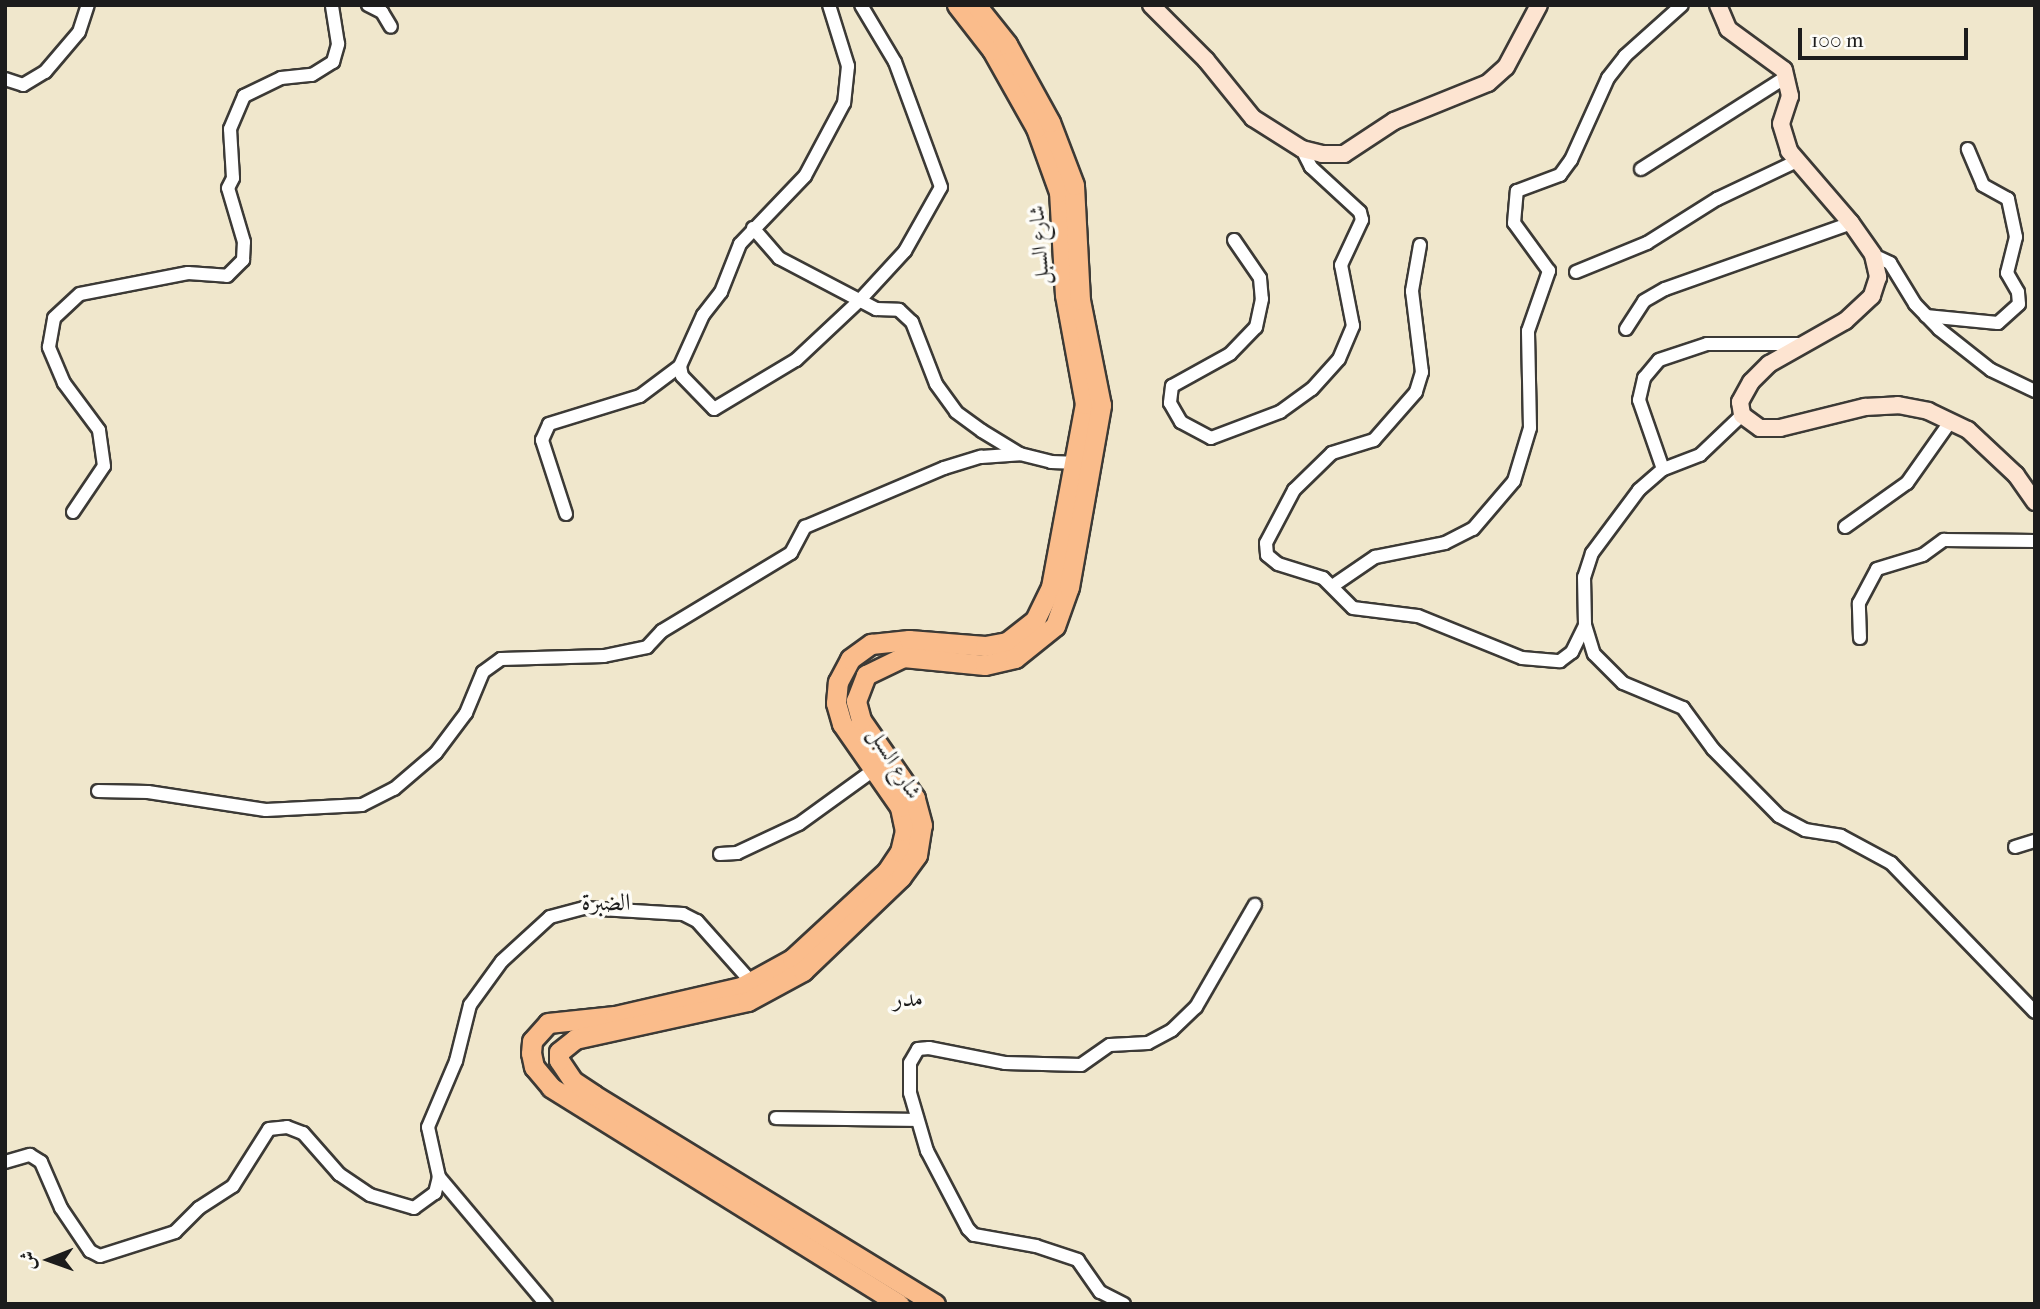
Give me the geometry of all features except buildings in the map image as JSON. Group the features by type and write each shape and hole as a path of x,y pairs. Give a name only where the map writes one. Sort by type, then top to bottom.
{"main road":[{"name":"شارع السبل","path":"935,1304 573,1081 559,1060 559,1052 575,1039 757,988 803,971 901,877 917,855 922,825 915,798 861,720 856,701 859,685 878,667 903,657 985,665 1033,647 1055,626 1069,587 1085,463 1085,404 1065,295 1059,191 1036,128 992,50 957,5"},
{"name":"شارع السبل","path":"899,1304 551,1087 534,1067 533,1041 548,1023 615,1016 757,988 792,959 887,871 900,852 905,831 900,807 842,724 836,703 838,681 850,659 871,644 909,640 985,646 1007,642 1023,634 1051,587 1101,405 1080,300 1074,185 1050,122 1013,55 976,5"}],"street":[{"path":"5,79 23,85 46,72 79,32 88,5"},
{"path":"73,512 104,466 99,430 64,383 49,347 54,318 80,295 188,273 227,276 243,260 244,242 228,188 233,178 230,129 244,96 281,78 312,75 333,62 338,44 332,5"},
{"path":"368,5 382,12 391,27"},
{"path":"566,514 542,440 549,424 640,396 680,366 703,315 721,292 740,244 752,228 782,205 805,176 844,103 848,66 829,5"},
{"path":"680,366 682,376 714,410 727,406 742,390 796,360 859,301 905,251 941,187 895,62 862,5"},
{"path":"1151,5 1206,60 1253,118 1303,149 1344,154 1394,121 1488,83 1506,67 1539,5"},
{"path":"1334,585 1376,556 1445,543 1473,529 1514,481 1530,428 1528,331 1549,271 1514,223 1517,191 1560,175 1571,160 1608,78 1625,56 1682,5"},
{"path":"1718,5 1728,29 1784,70 1790,96 1781,124 1796,162 1851,223 1873,255 1878,277 1872,296 1845,321 1769,364 1751,382 1740,402 1742,415 1759,428 1780,428 1865,407 1898,405 1928,411 1968,430 1997,457 2035,502"},
{"path":"1641,169 1786,77"},
{"path":"1234,240 1260,278 1262,299 1256,327 1230,354 1172,386 1170,403 1181,422 1211,438 1280,412 1312,389 1339,359 1353,326 1341,265 1362,220 1360,212 1311,167 1303,149"},
{"path":"1926,316 1998,323 2019,304 2018,292 2007,273 2016,237 2008,199 1983,185 1968,149"},
{"path":"1576,272 1647,243 1717,199 1796,162"},
{"path":"1626,329 1644,301 1665,289 1851,223"},
{"path":"752,228 779,258 876,309 899,310 912,322 936,384 956,412 1020,454"},
{"path":"1420,245 1412,291 1422,372 1416,392 1374,440 1322,460 1286,499 1281,519 1266,543 1268,555 1278,564 1334,585 1353,608 1418,616 1545,662 1560,660 1572,652 1585,625"},
{"path":"1873,255 1890,263 1926,316 1992,370 2035,391"},
{"path":"1663,469 1639,400 1644,379 1659,360 1707,344 1805,344"},
{"path":"1742,415 1700,455 1663,469 1639,490 1592,553 1584,577 1585,625 1594,654 1623,683 1683,708 1713,749 1779,816 1805,830 1842,836 1891,863 1916,885 1951,930 2035,1013"},
{"path":"1845,527 1907,483 1950,422"},
{"path":"98,791 148,792 266,810 362,805 394,789 436,753 466,713 483,672 501,659 604,656 647,647 662,631 791,553 805,527 944,468 981,457 1020,454 1085,463"},
{"path":"1860,638 1859,603 1877,569 1923,555 1944,540 2035,541"},
{"path":"720,854 737,853 799,824 875,769"},
{"path":"2015,847 2035,841"},
{"path":"1124,1304 1100,1292 1079,1260 1036,1246 974,1235 968,1229 944,1190 916,1119 910,1063 918,1049 956,1050 1005,1063 1081,1065 1110,1045 1148,1043 1172,1030 1196,1007 1255,905"},
{"path":"546,1304 439,1177 428,1127 456,1061 470,1006 502,961 550,917 584,908 683,914 698,922 757,988"},
{"path":"776,1118 916,1119"},
{"path":"5,1162 30,1155 41,1161 61,1208 90,1251 100,1256 175,1232 199,1208 233,1186 269,1129 287,1126 303,1133 339,1174 399,1207 414,1208 429,1202 439,1177"}],"district":[{"name":"الضبرة","path":"606,903"},
{"name":"مدر","path":"908,999"}]}
